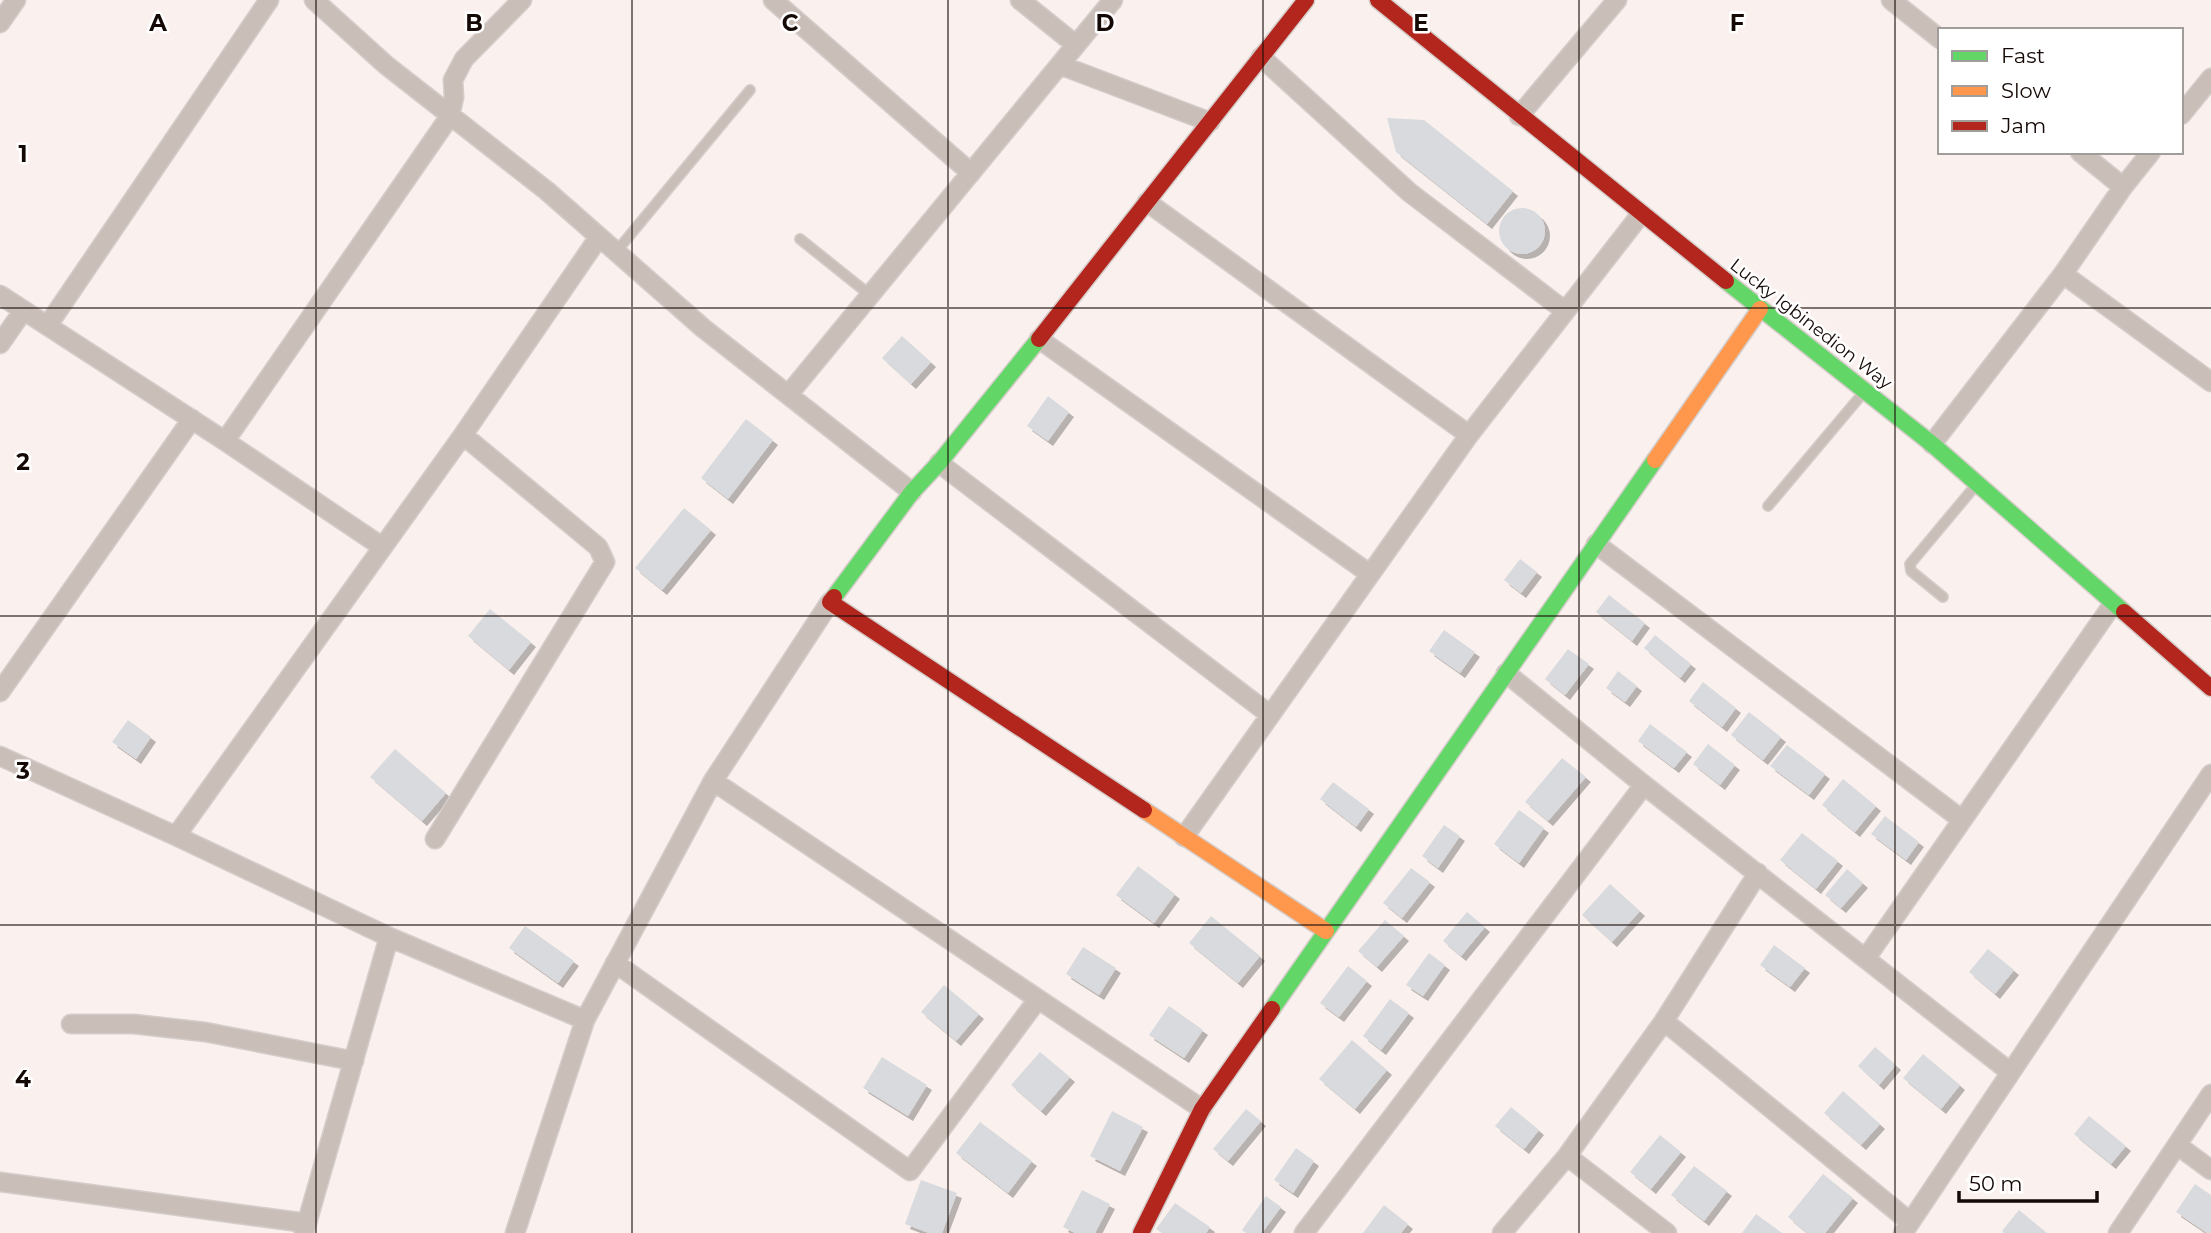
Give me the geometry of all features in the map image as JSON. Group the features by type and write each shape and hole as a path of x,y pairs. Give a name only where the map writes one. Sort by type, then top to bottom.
{"street":[{"path":"0,23 16,0"},
{"path":"48,326 269,0"},
{"path":"314,0 386,65 547,191 703,328 912,492"},
{"path":"225,441 450,116 454,97 453,80 464,59 522,0"},
{"path":"773,0 971,173"},
{"path":"1020,0 1076,45"},
{"path":"789,395 1113,0"},
{"path":"514,1233 585,1020 713,781 830,602 912,492 939,463 1039,339 1306,0"},
{"name":"Lucky Igbinedion Way","path":"1378,0 1641,214 1932,444 2211,688"},
{"path":"1520,116 1617,0"},
{"path":"1891,0 1938,37"},
{"path":"1261,57 1409,192 1565,311"},
{"path":"1060,65 1210,122"},
{"path":"2183,113 2211,78"},
{"path":"2082,154 2123,187"},
{"path":"1932,444 2063,274 2123,187 2149,154"},
{"path":"1147,202 1469,435"},
{"path":"1184,836 1469,435 1641,214"},
{"path":"176,836 463,435 599,237"},
{"path":"2063,274 2211,382"},
{"path":"0,295 381,546"},
{"path":"1141,1233 1202,1109 1760,309"},
{"path":"0,344 23,311"},
{"path":"1039,339 1370,574"},
{"path":"0,692 192,419"},
{"path":"435,839 605,562 598,547 463,435"},
{"path":"939,463 1269,714"},
{"path":"1596,544 1962,820"},
{"path":"830,602 1326,931"},
{"path":"1866,958 2113,604"},
{"path":"1506,673 1644,785 2010,1072"},
{"path":"0,756 390,937 585,1020"},
{"path":"1664,1021 1906,1228 2211,774"},
{"path":"713,781 1202,1109"},
{"path":"1304,1233 1644,785"},
{"path":"1502,1233 1567,1156 1664,1021 1758,873"},
{"path":"0,1182 305,1228 390,937"},
{"path":"615,963 910,1171 1038,999"},
{"path":"71,1024 134,1024 193,1031 354,1061"},
{"path":"2118,1233 2211,1094"},
{"path":"2177,1145 2211,1170"},
{"path":"1567,1156 1667,1233"}],"lane":[{"path":"616,252 750,90"},
{"path":"800,239 870,295"},
{"path":"1768,506 1865,391"},
{"path":"1943,597 1911,571 1910,564 1977,484"}],"building":[{"path":"1387,118 1424,120 1513,191 1487,224 1396,152"},
{"path":"1522,208 1539,214 1545,231 1539,248 1522,254 1505,248 1499,231 1505,214"},
{"path":"902,336 931,362 911,384 882,358"},
{"path":"1048,396 1069,412 1048,441 1027,426"},
{"path":"746,419 773,440 728,499 701,478"},
{"path":"684,508 711,530 662,590 635,568"},
{"path":"1520,559 1537,572 1521,593 1504,580"},
{"path":"1609,595 1645,623 1632,641 1596,612"},
{"path":"490,609 531,642 509,670 468,636"},
{"path":"1444,630 1475,652 1460,673 1429,651"},
{"path":"1655,635 1691,664 1680,678 1644,648"},
{"path":"1568,649 1589,664 1565,695 1545,679"},
{"path":"1618,671 1637,686 1625,702 1606,688"},
{"path":"1703,682 1736,708 1722,727 1689,701"},
{"path":"1749,712 1781,737 1763,760 1731,735"},
{"path":"128,720 151,737 136,759 112,742"},
{"path":"1650,724 1687,752 1674,768 1638,741"},
{"path":"1708,744 1735,765 1720,785 1693,764"},
{"path":"1787,745 1825,774 1809,795 1770,766"},
{"path":"395,749 446,793 422,821 370,777"},
{"path":"1562,758 1586,777 1548,821 1525,802"},
{"path":"1843,779 1876,806 1855,832 1822,805"},
{"path":"1333,782 1369,809 1356,827 1320,799"},
{"path":"1519,810 1544,828 1519,863 1494,844"},
{"path":"1885,816 1919,842 1906,860 1871,834"},
{"path":"1444,825 1460,836 1438,868 1422,856"},
{"path":"1802,833 1838,861 1816,889 1780,860"},
{"path":"1138,866 1175,894 1154,923 1116,895"},
{"path":"1411,868 1430,882 1402,918 1383,903"},
{"path":"1847,869 1863,883 1841,908 1825,895"},
{"path":"1610,884 1640,911 1612,942 1582,915"},
{"path":"1467,912 1485,927 1461,956 1443,941"},
{"path":"1211,916 1260,956 1238,983 1189,943"},
{"path":"1385,920 1404,936 1377,967 1358,951"},
{"path":"525,926 574,961 558,983 509,948"},
{"path":"1774,945 1805,968 1790,987 1760,965"},
{"path":"1083,947 1116,968 1099,995 1066,974"},
{"path":"1988,949 2014,970 1995,994 1969,972"},
{"path":"1429,953 1445,965 1423,996 1406,985"},
{"path":"1348,966 1367,981 1339,1017 1320,1003"},
{"path":"944,985 979,1014 956,1041 921,1012"},
{"path":"1390,999 1409,1013 1381,1050 1363,1036"},
{"path":"1169,1006 1203,1030 1184,1058 1149,1035"},
{"path":"1352,1040 1387,1070 1355,1109 1319,1079"},
{"path":"1875,1047 1896,1065 1879,1085 1858,1066"},
{"path":"1040,1052 1070,1077 1041,1111 1011,1085"},
{"path":"1923,1054 1960,1085 1941,1109 1903,1078"},
{"path":"882,1057 927,1085 908,1116 863,1088"},
{"path":"1843,1091 1880,1124 1861,1145 1824,1113"},
{"path":"1511,1107 1539,1130 1524,1149 1495,1126"},
{"path":"1246,1109 1261,1121 1228,1161 1213,1149"},
{"path":"1112,1111 1143,1127 1120,1171 1090,1156"},
{"path":"2089,1116 2126,1146 2111,1164 2074,1134"},
{"path":"980,1122 1032,1161 1008,1193 956,1153"},
{"path":"1660,1135 1681,1152 1651,1189 1630,1172"},
{"path":"1296,1148 1314,1161 1293,1193 1274,1180"},
{"path":"1694,1166 1727,1191 1704,1221 1671,1195"},
{"path":"1823,1174 1853,1198 1825,1233 1807,1233 1788,1217"},
{"path":"921,1180 957,1193 942,1233 929,1233 905,1224"},
{"path":"2195,1184 2211,1195 2211,1233 2176,1212"},
{"path":"1082,1190 1110,1204 1095,1233 1075,1233 1063,1227"},
{"path":"1266,1196 1281,1207 1262,1233 1246,1233 1242,1230"},
{"path":"1175,1203 1210,1227 1206,1233 1162,1233 1156,1229"},
{"path":"1384,1205 1408,1224 1401,1233 1363,1233"},
{"path":"2019,1210 2047,1233 2004,1233 2002,1231"},
{"path":"1756,1214 1782,1233 1742,1233"}],"traffic: fast":[{"path":"1726,281 1932,444 2124,612"},
{"path":"834,597 912,492 939,463 1039,339"},
{"path":"1272,1009 1655,460"}],"traffic: slow":[{"path":"1655,460 1760,309"},
{"path":"1144,810 1326,931"}],"traffic: jam":[{"path":"1039,339 1306,0"},
{"path":"1378,0 1726,281"},
{"path":"834,597 830,602 1144,810"},
{"path":"2124,612 2211,688"},
{"path":"1141,1233 1202,1109 1272,1009"}]}
